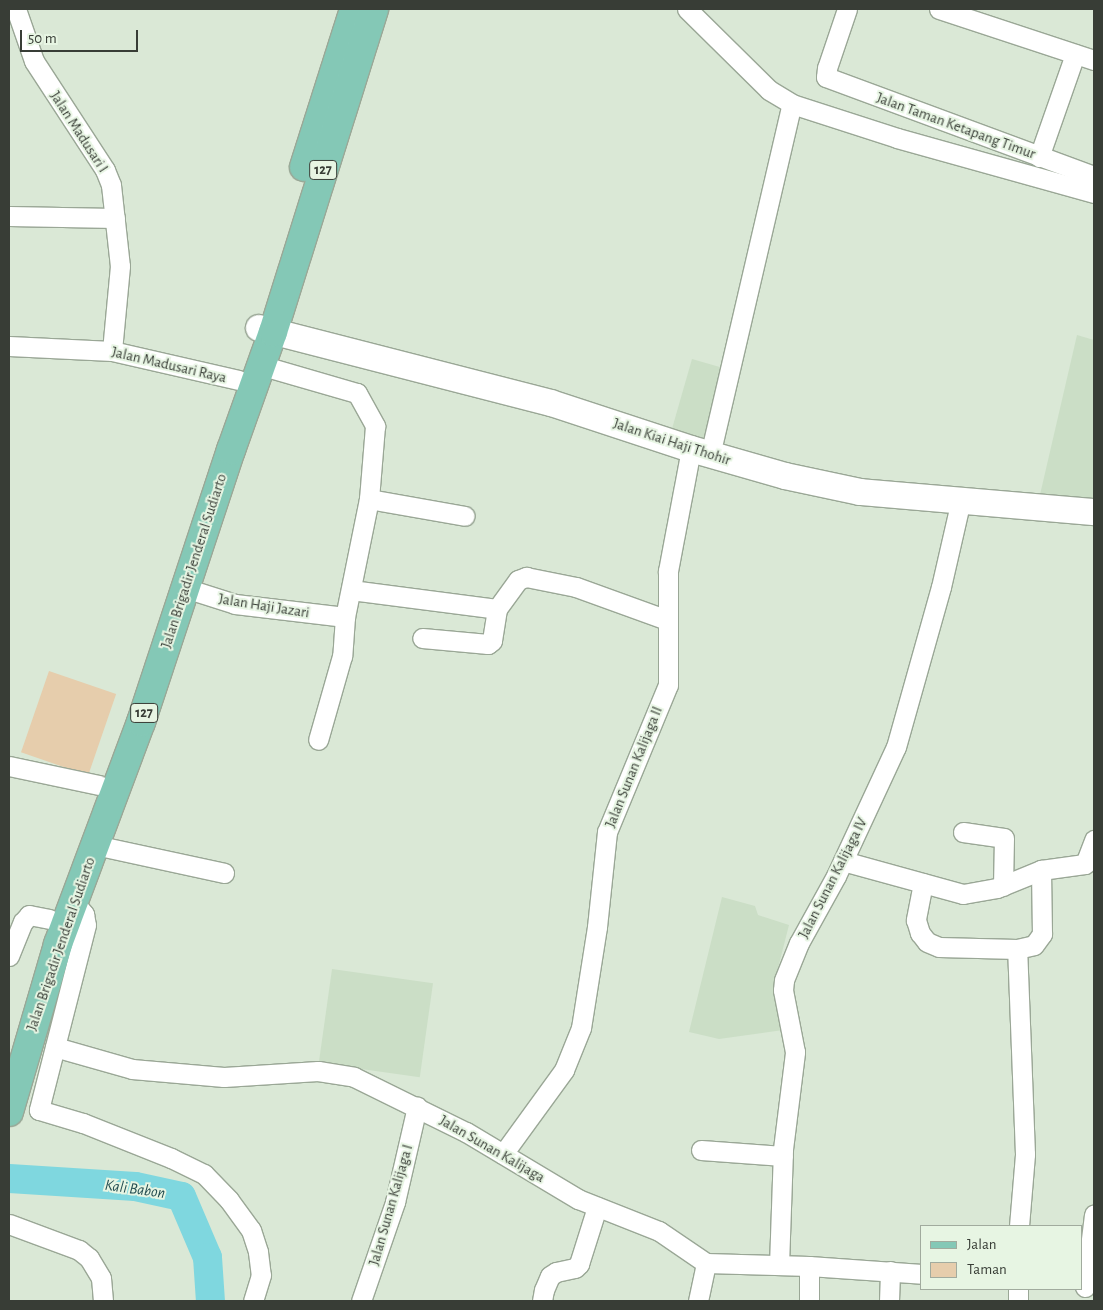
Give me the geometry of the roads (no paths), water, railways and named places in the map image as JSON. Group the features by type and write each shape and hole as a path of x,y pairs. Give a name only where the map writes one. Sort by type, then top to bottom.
{"main road":[{"name":"Jalan Brigadir Jenderal Sudiarto","path":"266,330 305,166 354,9"},
{"name":"Jalan Brigadir Jenderal Sudiarto","path":"9,1048 50,919 202,496 266,330 374,9"},
{"name":"Jalan Brigadir Jenderal Sudiarto","path":"11,1102 58,944 141,722 185,588 250,373"}],"street":[{"name":"Jalan Madusari I","path":"16,9 27,43 39,69 105,170 111,185 120,266 112,351"},
{"path":"687,9 769,90 792,104 897,138 1094,193"},
{"name":"Jalan Taman Ketapang Timur","path":"847,9 826,68 826,76 1094,176"},
{"path":"939,9 974,14 1075,54 1094,59"},
{"path":"1039,157 1075,54"},
{"name":"Jalan Sunan Kalijaga II","path":"503,1154 564,1070 581,1028 597,927 607,832 668,685 667,620 669,558 701,452 792,104"},
{"path":"9,216 115,218"},
{"name":"Jalan Kiai Haji Thohir","path":"266,330 551,403 701,452 785,476 860,492 1094,512"},
{"name":"Jalan Madusari Raya","path":"9,346 112,351 350,390 361,398 375,426 369,499 345,617 339,666 318,740"},
{"path":"369,499 465,516"},
{"name":"Jalan Sunan Kalijaga IV","path":"779,1264 783,1156 795,1052 783,990 784,980 799,943 843,861 896,748 941,587 961,500"},
{"path":"422,638 488,644 492,641 497,609 518,580 526,577 576,587 667,620"},
{"name":"Jalan Haji Jazari","path":"185,588 234,604 345,617"},
{"path":"351,590 497,609"},
{"path":"9,766 99,785"},
{"path":"963,832 1004,838 1003,886"},
{"path":"843,861 963,894 1003,886 1041,870 1085,864 1094,840"},
{"path":"95,845 224,873"},
{"path":"922,883 916,920 920,933 927,942 939,947 1017,949 1034,945 1042,934 1041,870"},
{"path":"74,902 84,914 86,925 39,1110 83,1123 171,1158 204,1174 229,1200 251,1230 258,1252 261,1275 253,1301"},
{"path":"9,956 22,922 29,915 50,919"},
{"path":"1017,949 1025,1154 1019,1225"},
{"name":"Jalan Sunan Kalijaga","path":"55,1047 132,1069 224,1078 318,1071 354,1077 417,1107 503,1154 578,1200 658,1231 706,1263"},
{"name":"Jalan Sunan Kalijaga I","path":"361,1301 395,1202 417,1107"},
{"path":"701,1150 783,1156"},
{"path":"542,1301 550,1276 556,1272 575,1268 579,1264 597,1207"},
{"path":"1087,1288 1094,1215"},
{"path":"9,1224 79,1250 90,1258 101,1278 103,1301"},
{"path":"698,1301 706,1263 779,1264 920,1274"},
{"path":"809,1266 809,1301"},
{"path":"889,1301 890,1271"}],"waterway":[{"name":"Kali Babon","path":"9,1178 135,1186 181,1196 207,1257 210,1301"}]}
